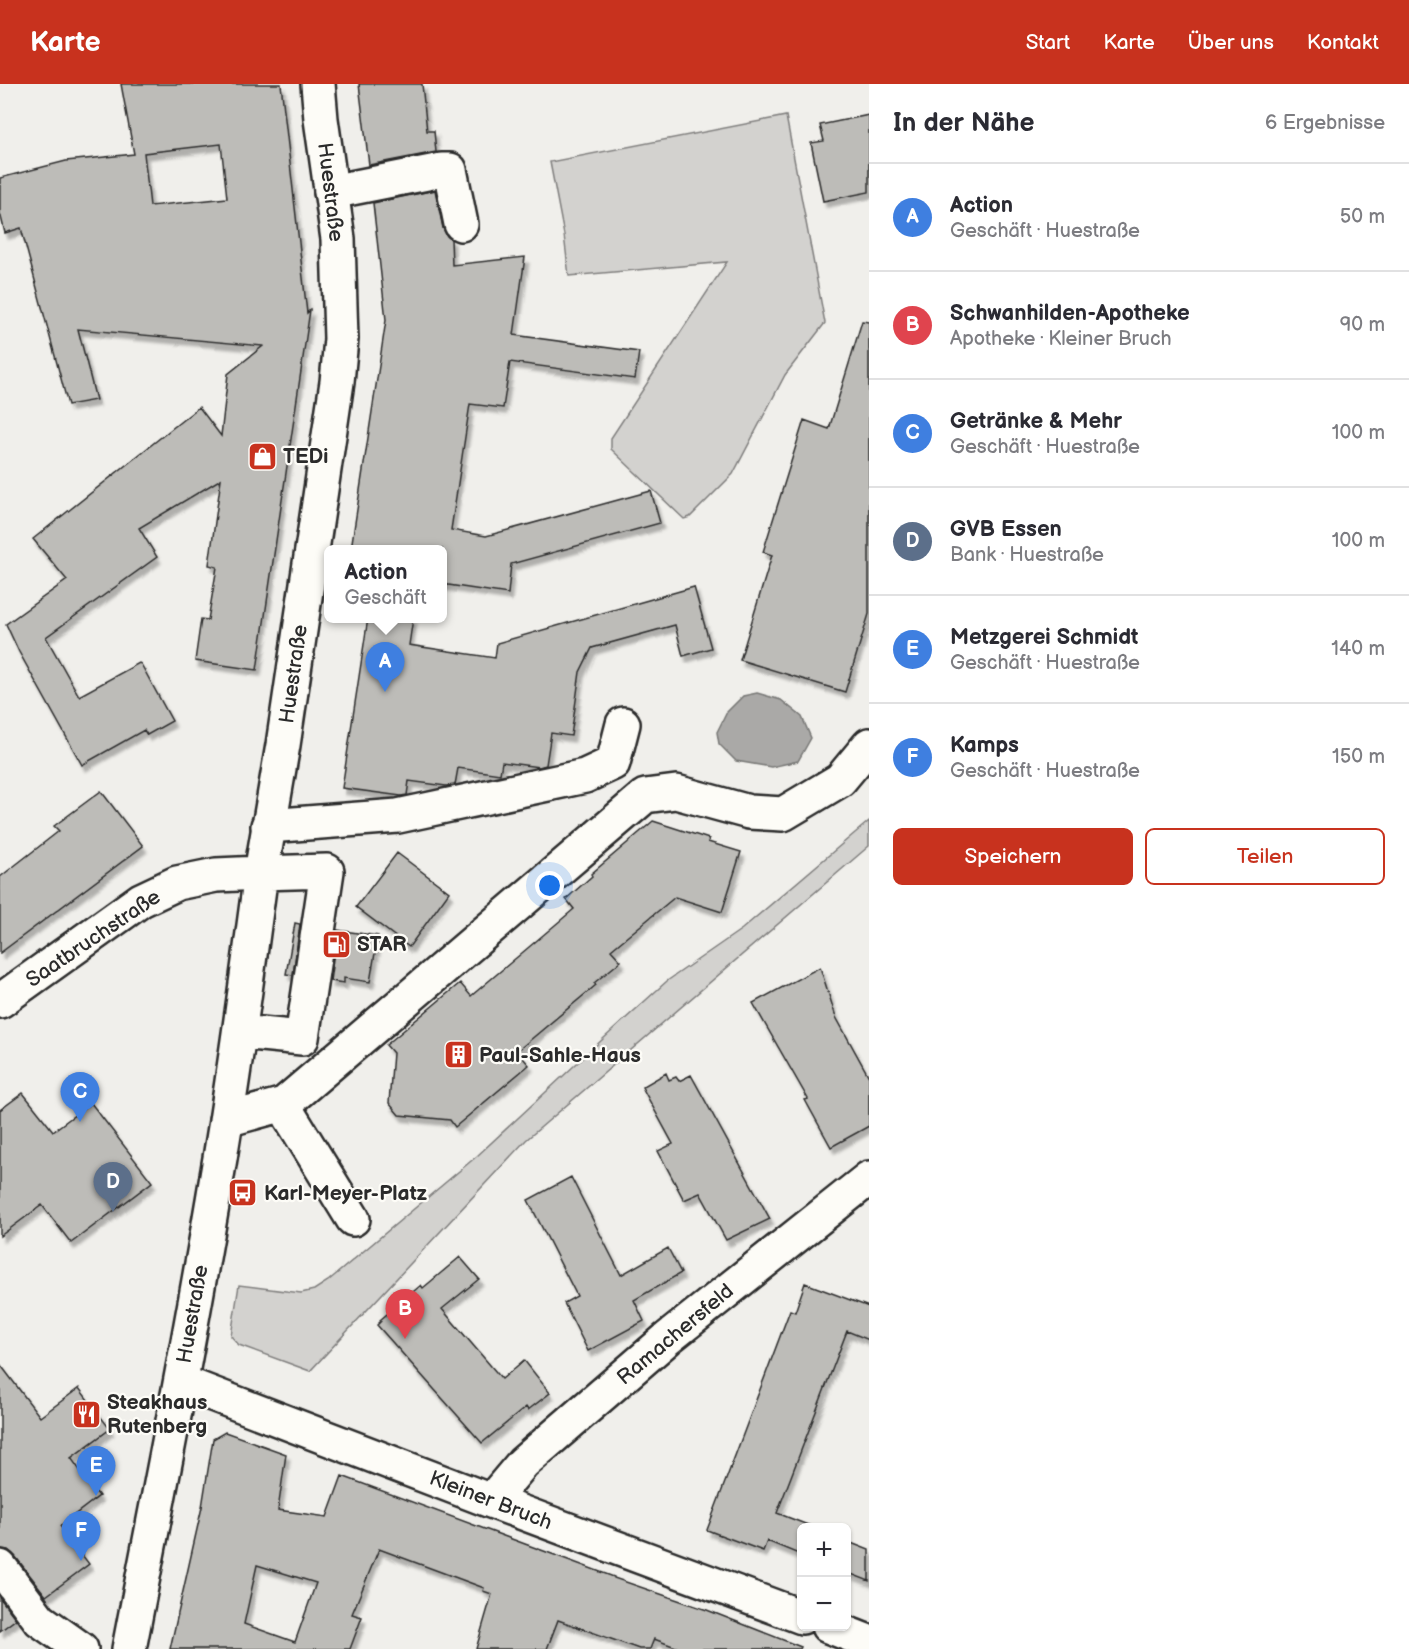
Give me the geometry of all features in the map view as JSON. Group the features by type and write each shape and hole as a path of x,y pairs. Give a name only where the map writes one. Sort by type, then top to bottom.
{"street":[{"name":"Huestraße","path":"129,1649 181,1382 226,1120 268,826 283,745 337,382 341,339 338,239 318,84"},
{"path":"331,192 450,170 462,224"},
{"path":"268,826 398,816 585,776 614,763 623,724"},
{"path":"226,1120 284,1104 645,796 676,792 749,812 783,814 840,780 869,745"},
{"name":"Saatbruchstraße","path":"0,1001 141,900 177,883 216,875 327,871 302,1038 240,1032"},
{"path":"284,1104 353,1219"},
{"name":"Ramachersfeld","path":"491,1501 523,1463 668,1338 869,1178"},
{"name":"Kleiner Bruch","path":"181,1382 797,1616"},
{"path":"0,1567 40,1620 81,1649"},
{"path":"841,1631 869,1642"}],"shaded area":[{"path":"786,116 825,323 785,375 733,474 690,517 684,519 611,449 611,438 727,262 569,276 564,235 550,162"},
{"path":"757,693 781,700 802,717 811,738 798,761 771,767 736,761 719,744 717,732 727,712 743,696"},
{"path":"869,821 869,846 526,1140 310,1371 239,1345 231,1336 239,1285 301,1293 314,1290 328,1281 477,1156 667,981 742,929"}],"building":[{"path":"121,84 281,84 307,313 310,310 257,670 195,661 201,619 208,620 217,567 209,565 221,479 139,528 157,557 46,637 79,696 139,663 172,721 147,735 144,730 82,765 19,652 6,624 67,580 33,539 199,407 221,436 228,374 263,346 78,329 96,400 68,405 21,228 5,233 0,213 0,178 66,161 134,154","holes":["221,144 227,198 150,206 144,153"]},
{"path":"359,84 422,84 427,131 434,131 436,152 369,165"},
{"path":"869,115 869,192 823,201 811,143 824,141 820,125"},
{"path":"435,190 443,228 451,239 452,265 525,257 514,335 639,352 635,379 510,362 503,408 470,404 451,530 486,536 651,491 660,523 511,564 508,594 447,585 447,545 352,545 386,320 373,203"},
{"path":"862,321 869,322 869,614 845,692 740,660 772,555 763,552 804,420 829,429"},
{"path":"694,587 711,648 683,656 675,625 592,648 580,672 571,736 551,733 546,765 539,767 502,762 500,774 458,768 455,785 409,781 407,795 401,796 342,788 367,623 412,623 409,645 495,658 497,643"},
{"path":"101,791 143,846 0,953 0,877 59,831 54,826"},
{"path":"653,821 741,852 722,912 675,897 611,950 621,961 517,1051 529,1065 455,1127 450,1120 399,1115 389,1103 393,1053 386,1045 460,983 471,996 574,909 566,899 592,876 591,874"},
{"path":"397,853 449,892 409,947 356,907"},
{"path":"295,923 300,924 293,975 286,974"},
{"path":"337,930 378,936 370,982 344,978 344,983 330,981"},
{"path":"820,967 836,1017 869,1077 869,1126 831,1147 805,1100 808,1099 753,1003"},
{"path":"666,1073 669,1080 676,1077 679,1081 691,1075 770,1219 726,1240 700,1193 684,1200 658,1151 673,1144 642,1087"},
{"path":"23,1093 53,1131 91,1103 152,1182 71,1243 42,1205 0,1236 0,1110"},
{"path":"571,1177 621,1275 668,1248 681,1273 634,1300 644,1321 588,1351 564,1303 577,1296 528,1200"},
{"path":"460,1257 479,1279 442,1309 502,1379 524,1360 550,1393 528,1410 526,1407 482,1443 377,1325 421,1285 423,1288"},
{"path":"805,1283 869,1307 869,1340 847,1331 777,1513 803,1523 797,1523 797,1553 767,1541 763,1551 707,1530 790,1310 795,1312"},
{"path":"0,1364 40,1417 79,1388 110,1429 71,1458 99,1496 60,1526 89,1564 46,1596 15,1556 8,1550 0,1549"},
{"path":"225,1432 286,1454 278,1510 327,1517 342,1476 614,1578 707,1610 801,1647 800,1649 681,1649 654,1639 650,1649 639,1649 558,1620 547,1649 476,1649 492,1594 483,1591 484,1588 379,1549 352,1614 362,1617 350,1649 170,1649 202,1507 213,1439","holes":["257,1565 316,1583 295,1642 244,1624"]},
{"path":"851,1543 869,1550 869,1581 851,1574"},
{"path":"0,1598 16,1619 0,1631"}],"place":[{"name":"TEDi","path":"262,456"},
{"name":"Action","path":"385,692"},
{"name":"STAR","path":"336,944"},
{"name":"Paul-Sahle-Haus","path":"458,1055"},
{"name":"Getränke & Mehr","path":"80,1122"},
{"name":"Karl-Meyer-Platz","path":"243,1193"},
{"name":"GVB Essen","path":"113,1212"},
{"name":"Schwanhilden-Apotheke","path":"405,1339"},
{"name":"Steakhaus Rutenberg","path":"86,1414"},
{"name":"Metzgerei Schmidt","path":"96,1496"},
{"name":"Kamps","path":"81,1561"}]}
